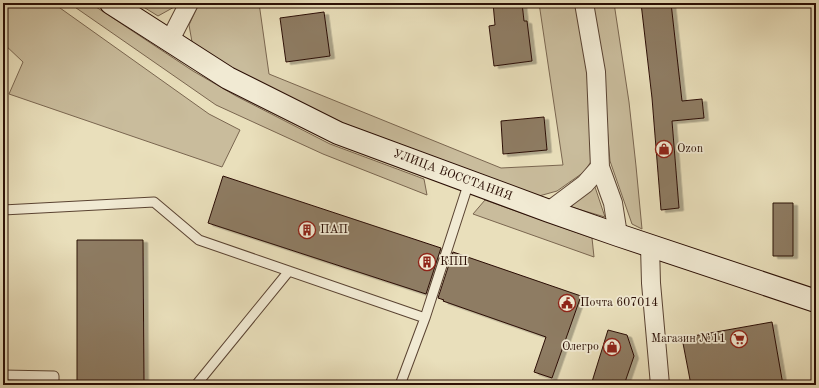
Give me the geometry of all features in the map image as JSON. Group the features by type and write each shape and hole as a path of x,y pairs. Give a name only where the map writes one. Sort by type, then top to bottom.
{"main road":[{"name":"УЛИЦА ВОССТАНИЯ","path":"111,3 228,78 338,133 549,211 650,246 816,300"}],"street":[{"path":"170,40 189,3"},
{"path":"584,3 596,72 600,166 613,203 618,235"},
{"path":"549,211 584,184 600,166"},
{"path":"650,246 651,283 660,385"}],"lane":[{"path":"400,385 425,318 469,182"},
{"path":"3,210 154,202 199,240 425,318"},
{"path":"196,385 289,271"},
{"path":"3,375 54,376 54,385"}],"shaded area":[{"path":"3,3 53,3 209,114 240,130 222,167 9,94 23,62 3,43"},
{"path":"69,3 90,3 193,71 236,96 330,144 424,179 427,195 323,154 216,105"},
{"path":"137,3 178,3 176,6 158,16"},
{"path":"199,3 259,3 269,74 501,168 563,165 539,3 576,3 587,72 592,160 584,172 557,191 539,196 343,123 234,69 192,42 189,25"},
{"path":"591,3 614,3 629,102 642,229 632,224 610,161 602,70"},
{"path":"594,184 605,217 571,207"},
{"path":"485,200 592,238 594,257 473,214"}],"building":[{"path":"493,3 522,3 524,21 527,21 532,61 494,66 489,26 495,25"},
{"path":"641,3 671,3 682,101 702,99 704,118 672,121 679,208 661,210 652,98"},
{"path":"324,12 330,56 286,62 280,18"},
{"path":"544,117 547,150 503,154 501,121"},
{"name":"ПАП","path":"223,176 441,248 426,294 208,223"},
{"path":"773,203 793,203 793,256 773,256"},
{"path":"77,240 143,240 144,385 77,385"},
{"path":"453,252 581,296 552,378 534,372 546,337 438,298"},
{"path":"772,322 783,385 691,385 682,338"},
{"path":"608,330 627,335 634,356 624,385 591,385"}],"place":[{"name":"Ozon","path":"664,149"},
{"name":"ПАП","path":"307,230"},
{"name":"КПП","path":"427,262"},
{"name":"Почта 607014","path":"567,303"},
{"name":"Магазин №11","path":"739,339"},
{"name":"Олегро","path":"612,347"}]}
